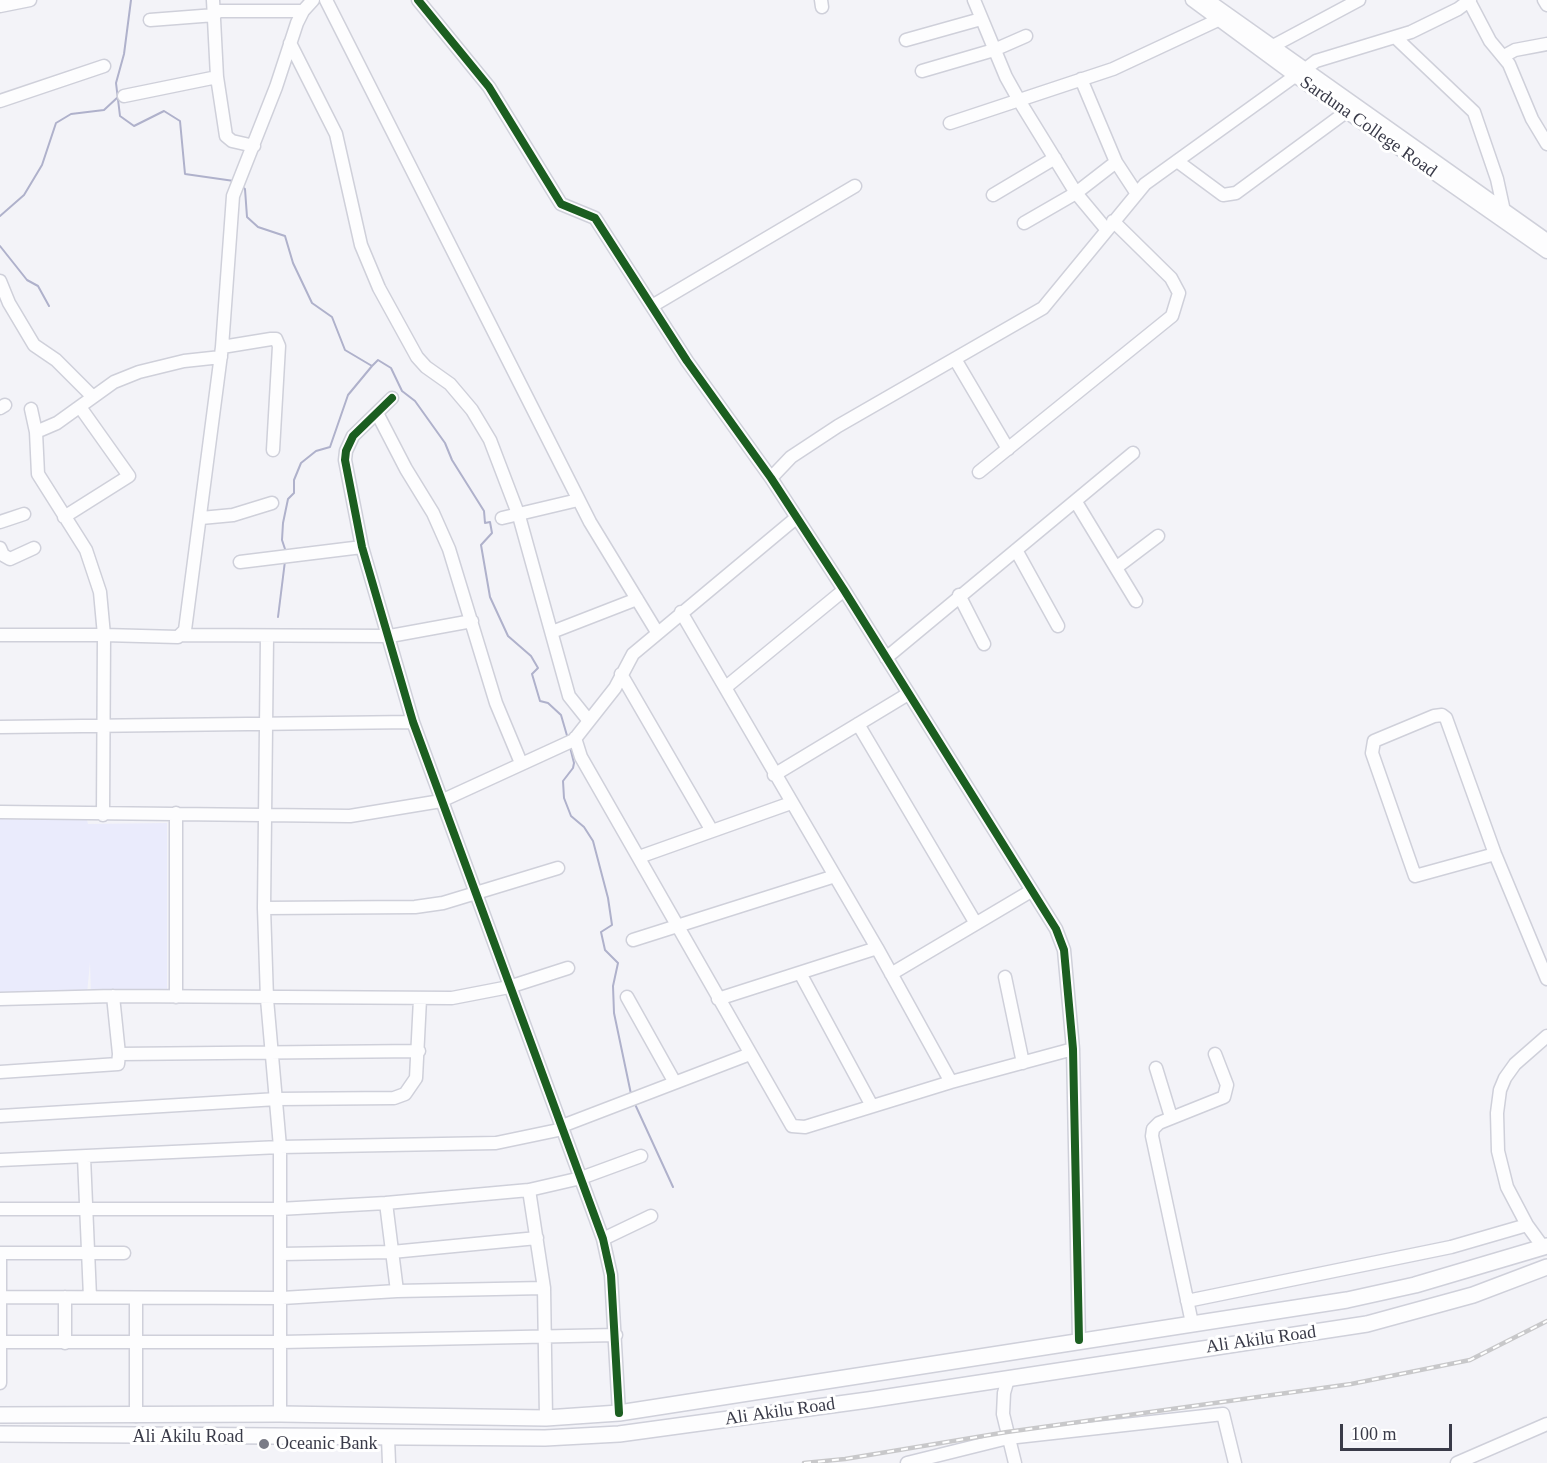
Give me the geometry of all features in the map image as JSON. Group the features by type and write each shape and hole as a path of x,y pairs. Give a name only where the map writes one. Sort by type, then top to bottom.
{"main road":[{"name":"Ali Akilu Road","path":"0,1415 280,1414 546,1418 619,1413 864,1373 1347,1300 1415,1285 1545,1246"},
{"name":"Ali Akilu Road","path":"0,1434 545,1438 619,1434 868,1400 1367,1324 1473,1295 1547,1268"},
{"path":"864,1373 868,1400"}],"street":[{"path":"0,6 30,0"},
{"path":"182,635 201,518 221,352 230,217 238,185 290,43 303,11 313,0"},
{"path":"326,0 579,500 657,632"},
{"path":"418,0 489,87 561,204 595,218 844,590 885,658 980,804 1056,929 1064,950 1073,1049 1078,1340"},
{"path":"974,0 994,50 1020,102 1076,193 1171,278 1179,293 1172,316 979,472"},
{"name":"Sarduna College Road","path":"1192,0 1222,10 1346,112 1547,252"},
{"name":"Sarduna College Road","path":"1208,0 1271,47 1299,73 1547,240"},
{"path":"1271,47 1359,0"},
{"path":"771,478 791,457 838,426 1043,308 1145,184 1316,61 1395,37 1458,9 1469,0 1490,41 1504,56 1532,119 1547,144"},
{"path":"1544,0 1547,5"},
{"path":"150,20 214,9 303,11"},
{"path":"214,9 217,77 226,136 232,141 254,146"},
{"path":"950,123 1020,102 1113,69 1222,10"},
{"path":"906,40 981,19"},
{"path":"922,71 994,50 1026,36"},
{"path":"1395,37 1474,112 1497,179 1504,211"},
{"path":"290,43 336,134 361,245 379,288 417,357 450,384 472,410 490,440 519,516 569,696 589,721"},
{"path":"1504,56 1515,50 1547,44"},
{"path":"0,101 104,66"},
{"path":"124,96 217,77"},
{"path":"1081,79 1116,162 1137,194"},
{"path":"1177,161 1224,195 1236,193 1346,112"},
{"path":"993,195 1056,158"},
{"path":"1024,223 1076,193 1116,162"},
{"path":"652,306 855,186"},
{"path":"0,281 5,305 34,345 56,360 92,396"},
{"path":"36,432 57,423 114,382 139,372 276,339 279,346 273,450"},
{"path":"955,359 1008,449"},
{"path":"392,398 353,436 346,451 345,460 362,547 390,636 413,722 603,1239 611,1275 619,1413"},
{"path":"64,517 129,476 81,407"},
{"path":"31,409 36,432 38,474 79,537 100,592 104,635 103,815"},
{"path":"376,413 433,513 449,549 496,703 521,764"},
{"path":"885,658 1133,453"},
{"path":"502,518 519,516 579,500"},
{"path":"1076,502 1136,601"},
{"path":"201,518 234,515 272,503"},
{"path":"0,522 24,514"},
{"path":"0,812 103,815 176,813 264,816 362,815 441,801 571,741 615,688 633,654 796,518"},
{"path":"1117,567 1158,536"},
{"path":"240,562 362,547"},
{"path":"0,548 3,555 10,559 34,548"},
{"path":"1016,550 1058,626"},
{"path":"726,687 844,590"},
{"path":"959,595 984,644"},
{"path":"552,632 637,598"},
{"path":"681,612 877,948 951,1082"},
{"path":"0,635 390,636 472,621"},
{"path":"267,637 264,724 264,908 267,999 280,1147 279,1209 282,1298 280,1414"},
{"path":"621,674 712,831"},
{"path":"774,775 908,694"},
{"path":"1495,854 1415,876 1372,753 1374,741 1434,716 1442,715 1446,718 1495,854 1547,980"},
{"path":"0,727 413,722"},
{"path":"858,724 975,922"},
{"path":"571,741 792,1126 805,1127 951,1082 1073,1049"},
{"path":"639,857 791,803"},
{"path":"176,813 176,997"},
{"path":"264,908 415,907 443,903 558,868"},
{"path":"633,940 835,876"},
{"path":"891,974 975,922 1031,891"},
{"path":"718,999 877,948"},
{"path":"0,999 113,996 452,999 509,987 568,968"},
{"path":"800,973 872,1106"},
{"path":"1005,977 1023,1063"},
{"path":"0,1072 118,1064 113,996"},
{"path":"627,997 674,1081"},
{"path":"0,1116 277,1099 394,1098 411,1089 416,1078 420,999"},
{"path":"1545,1246 1527,1225 1507,1187 1502,1169 1497,1113 1500,1090 1505,1078 1515,1064 1547,1036"},
{"path":"119,1054 419,1051"},
{"path":"0,1160 280,1147 496,1143 562,1128 674,1081 750,1054"},
{"path":"1192,1323 1152,1136 1153,1129 1159,1123 1224,1097 1227,1085 1215,1054"},
{"path":"1156,1068 1171,1117"},
{"path":"0,1209 279,1209 386,1203 529,1190 581,1178 641,1156"},
{"path":"84,1157 90,1297"},
{"path":"529,1190 544,1288 546,1418"},
{"path":"386,1203 397,1291"},
{"path":"603,1239 651,1216"},
{"path":"1187,1301 1450,1247 1527,1225"},
{"path":"281,1254 392,1252 537,1238"},
{"path":"0,1383 0,1255 124,1254"},
{"path":"1,1297 282,1298 397,1291 544,1288"},
{"path":"65,1297 65,1343"},
{"path":"136,1298 136,1416"},
{"path":"1,1342 282,1342 616,1335"},
{"path":"1008,1379 1003,1404 1008,1438 1015,1463"},
{"path":"907,1463 1008,1438 1223,1414 1235,1463"},
{"path":"1457,1463 1547,1424"},
{"path":"388,1438 388,1463"}],"shaded area":[{"path":"0,819 87,820 88,824 167,823 167,994 91,995 90,962 87,994 0,994"}],"waterway":[{"path":"131,0 124,54 116,83 120,116 134,126 164,111 180,121 185,174 234,181"},
{"path":"0,216 24,195 42,165 56,123 71,114 104,110 118,97"},
{"path":"241,186 245,189 247,217 258,227 285,236 293,263 312,303 332,317 345,350 372,366 348,395 330,447 316,451 301,463 294,480 294,493 288,499 283,523 282,540 286,552"},
{"path":"0,246 27,280 38,286 49,306"},
{"path":"372,366 378,360 391,368 402,391 415,401 445,443 452,460 484,511 485,523 490,522 492,533 481,545 490,597 508,636 531,656 538,668 532,674 540,701 548,703 561,715 568,739"},
{"path":"278,617 285,561"},
{"path":"570,747 574,763 563,781 564,798 571,816 584,827 593,841 608,898 612,925 601,932 605,950 618,963 613,986 614,1013 631,1094"},
{"path":"634,1102 673,1187"}],"railway":[{"path":"804,1463 845,1459 1007,1432 1351,1384 1470,1360 1547,1321"}],"cycle path":[{"path":"418,0 489,87 561,204 595,218 687,361 771,478 844,590 1056,929 1064,950 1073,1049 1079,1340"},
{"path":"392,398 353,436 346,451 345,460 362,547 413,722 603,1239 611,1275 619,1413"}],"place":[{"name":"Oceanic Bank","path":"264,1444"}]}
